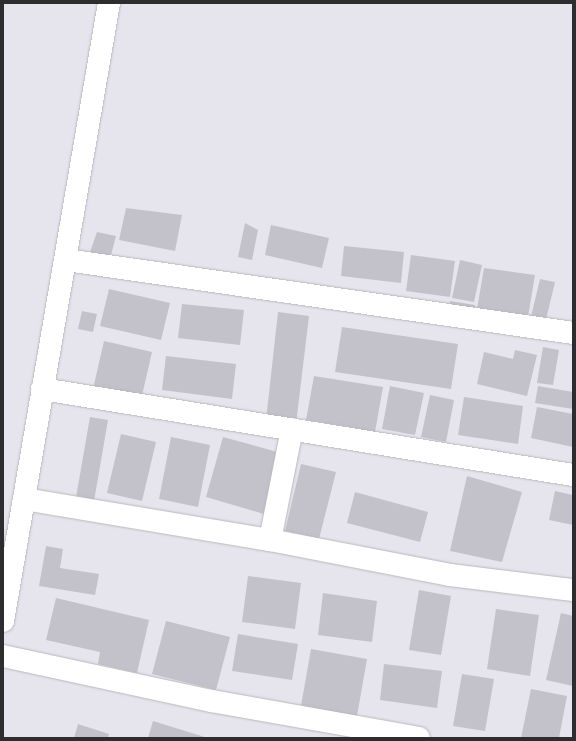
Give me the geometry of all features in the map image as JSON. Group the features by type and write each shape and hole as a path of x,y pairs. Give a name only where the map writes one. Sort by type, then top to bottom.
{"street":[{"path":"3,621 109,3"},
{"path":"66,260 573,333"},
{"path":"42,389 573,475"},
{"path":"270,540 292,429"},
{"path":"24,499 270,540 450,575 573,590"},
{"path":"3,656 204,699 419,738"}],"building":[{"path":"126,208 182,215 175,251 119,240"},
{"path":"245,223 258,230 252,260 238,257"},
{"path":"271,225 329,238 322,268 265,255"},
{"path":"97,232 116,236 110,259 89,255"},
{"path":"344,246 404,252 401,283 341,276"},
{"path":"411,255 455,261 450,297 406,291"},
{"path":"460,260 482,265 474,302 452,298"},
{"path":"484,268 535,275 528,317 477,309"},
{"path":"540,279 555,282 544,328 529,325"},
{"path":"109,289 170,303 161,340 100,326"},
{"path":"450,301 475,305 473,316 448,313"},
{"path":"182,304 244,310 240,345 178,338"},
{"path":"82,311 97,314 93,332 78,329"},
{"path":"278,312 309,316 296,424 266,420"},
{"path":"342,327 458,344 451,389 335,372"},
{"path":"104,341 152,352 141,400 93,389"},
{"path":"543,347 559,350 553,385 537,383"},
{"path":"515,350 537,355 527,396 477,384 484,352 513,359"},
{"path":"166,356 236,364 232,399 162,390"},
{"path":"314,376 383,387 375,432 306,420"},
{"path":"390,386 424,393 415,435 382,429"},
{"path":"538,386 573,392 573,409 535,403"},
{"path":"430,395 454,400 446,442 421,437"},
{"path":"464,397 523,406 518,444 458,435"},
{"path":"537,407 573,414 573,447 531,438"},
{"path":"90,417 108,420 93,507 75,503"},
{"path":"121,434 156,442 142,501 107,493"},
{"path":"171,437 210,445 198,507 159,499"},
{"path":"223,437 281,453 264,514 206,497"},
{"path":"301,464 336,472 319,539 285,531"},
{"path":"467,476 522,492 502,562 450,551"},
{"path":"555,491 573,495 573,525 549,520"},
{"path":"355,492 428,512 420,542 347,523"},
{"path":"46,546 63,549 60,568 99,574 95,595 39,586"},
{"path":"248,576 301,583 295,629 242,622"},
{"path":"419,590 451,596 441,655 409,650"},
{"path":"323,593 377,601 372,642 318,635"},
{"path":"56,598 149,620 137,673 98,664 100,652 46,640"},
{"path":"496,609 539,615 530,676 487,669"},
{"path":"561,613 573,616 573,686 546,680"},
{"path":"166,621 230,637 216,690 152,674"},
{"path":"238,634 298,644 292,680 232,671"},
{"path":"311,649 367,659 357,716 301,706"},
{"path":"384,664 442,671 437,708 380,700"},
{"path":"462,674 494,679 485,731 453,726"},
{"path":"531,689 567,696 559,738 521,738"},
{"path":"153,721 208,738 148,738"},
{"path":"78,724 109,734 108,738 74,738"}]}
